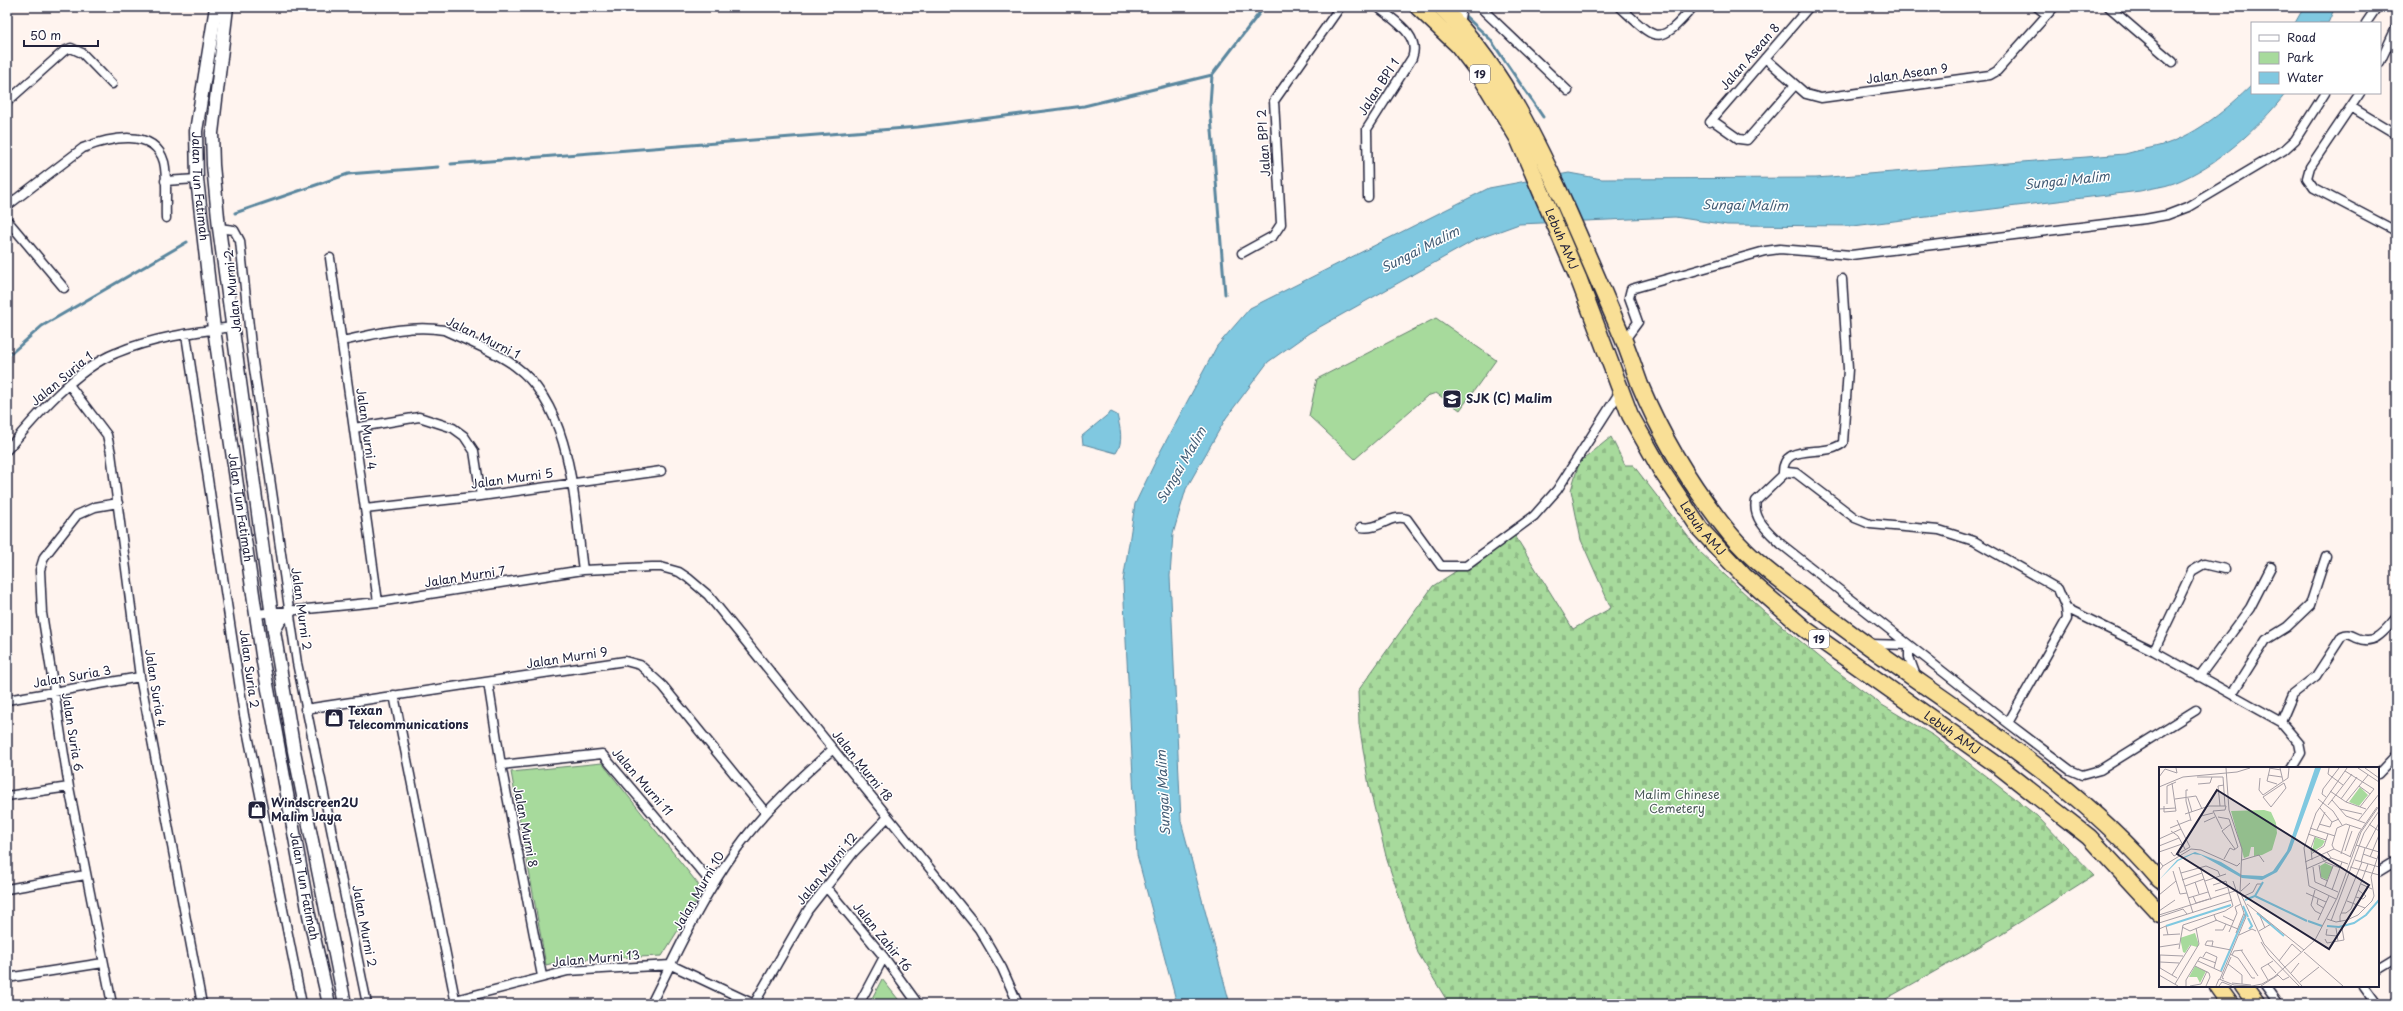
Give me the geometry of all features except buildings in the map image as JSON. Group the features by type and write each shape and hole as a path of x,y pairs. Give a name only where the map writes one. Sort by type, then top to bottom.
{"highway":[{"name":"Lebuh AMJ","path":"1418,7 1458,45 1533,150 1579,280 1630,415 1648,449 1700,529 1744,576 1805,629 2046,801 2089,836 2159,913"},
{"name":"Lebuh AMJ","path":"1441,7 1469,36 1509,94 1533,150 1594,271 1624,341 1640,385 1655,416 1697,489 1733,538 1760,564 1865,644 1996,735 2073,795 2123,840 2159,879"},
{"path":"2218,987 2230,1004"},
{"path":"2244,987 2256,1004"}],"main road":[{"name":"Jalan Tun Fatimah","path":"216,7 197,123 198,179 214,330 256,614 286,794 329,1004"},
{"name":"Jalan Tun Fatimah","path":"227,7 212,133 213,165 219,228 274,631 294,751 345,1004"},
{"path":"274,631 280,620 290,611"}],"street":[{"name":"Jalan BPI 2","path":"1242,253 1273,236 1281,224 1274,101 1340,7"},
{"name":"Jalan BPI 1","path":"1368,197 1367,129 1415,51 1410,35 1378,7"},
{"path":"1458,25 1462,7"},
{"path":"1480,7 1568,91"},
{"path":"1620,7 1648,33 1655,36 1666,34 1675,28 1693,7"},
{"name":"Jalan Asean 8","path":"1795,85 1747,140 1739,139 1711,121 1809,7"},
{"path":"2037,7 2045,17"},
{"name":"Jalan Asean 9","path":"1765,58 1795,85 1811,96 1821,98 1990,75 1997,70 2054,7"},
{"path":"2109,7 2173,62"},
{"path":"2367,22 2377,7"},
{"path":"2381,60 2396,28"},
{"path":"7,102 64,51 70,48 82,53 112,84"},
{"path":"1624,341 1638,322 1629,297 1631,289 1765,251 1780,250 1852,255 2145,219 2181,210 2290,144 2324,94"},
{"path":"2359,94 2310,167 2308,172 2309,183 2314,188 2396,231"},
{"path":"2351,107 2396,134"},
{"path":"7,206 83,148 97,142 116,139 141,138 151,143 158,151 164,163 166,218"},
{"path":"165,181 198,179"},
{"path":"7,220 64,288"},
{"name":"Jalan Murni 2","path":"219,228 234,230 238,235 242,248 252,355 305,709 337,850 367,1004"},
{"name":"Jalan Murni 4","path":"330,258 378,602"},
{"path":"1783,475 1784,461 1794,453 1835,448 1843,443 1848,369 1842,279"},
{"name":"Jalan Suria 1","path":"7,450 34,418 91,367 115,353 186,335 232,327"},
{"name":"Jalan Murni 1","path":"342,341 386,332 434,328 444,330 514,365 537,388 554,416 560,431 571,482 583,570"},
{"name":"Jalan Suria 2","path":"186,335 244,715 302,1004"},
{"name":"Jalan Suria 4","path":"70,386 107,435 118,503 140,677 202,1004"},
{"path":"1361,527 1369,529 1394,518 1407,519 1441,566 1466,566 1519,528 1544,506 1557,490 1621,390"},
{"path":"354,428 419,418 453,428 464,436 474,451 482,496"},
{"name":"Jalan Murni 5","path":"365,510 482,496 571,482 661,471"},
{"path":"2008,723 2064,628 2067,619 2066,608 2058,589 1974,541 1939,530 1870,524 1855,518 1796,472 1787,472 1756,501 1756,515 1781,544 2008,723 2070,770 2082,775 2100,770 2196,710"},
{"name":"Jalan Suria 6","path":"112,1004 85,875 69,787 42,613 40,570 44,557 77,515 95,507 118,503"},
{"path":"2232,694 2266,640 2287,627 2310,605 2326,556"},
{"path":"2154,651 2192,571 2204,564 2225,569"},
{"name":"Jalan Murni 7","path":"256,614 378,602 583,570 661,567"},
{"name":"Jalan Murni 18","path":"661,567 679,572 702,589 833,749 987,940 1011,986 1018,1004"},
{"path":"2199,677 2250,608 2271,567"},
{"path":"2066,608 2154,651 2281,722 2299,743 2301,753 2293,767"},
{"path":"2281,722 2293,694 2316,676 2342,636 2350,634 2362,640 2370,641 2383,633 2396,618"},
{"path":"1865,644 1910,645"},
{"path":"1910,645 1909,657 1912,670 1920,683"},
{"name":"Jalan Murni 9","path":"305,709 394,694 488,682 625,661 632,662 640,665 663,686 766,813"},
{"name":"Jalan Suria 3","path":"7,700 140,677"},
{"name":"Jalan Murni 8","path":"488,682 501,765 542,976"},
{"path":"394,694 455,1002"},
{"name":"Jalan Murni 10","path":"651,1004 713,885 736,849 766,813 797,780 833,749"},
{"name":"Jalan Murni 11","path":"501,765 597,752 602,754 713,885"},
{"path":"2379,773 2396,755"},
{"path":"7,796 69,787"},
{"name":"Jalan Murni 12","path":"754,1004 808,910 853,853 888,817"},
{"path":"2379,871 2396,861"},
{"path":"7,889 85,875"},
{"name":"Jalan Zahir 16","path":"826,887 884,957 918,1004"},
{"path":"859,1004 884,957"},
{"path":"2379,968 2396,958"},
{"path":"7,978 103,963"},
{"path":"671,965 754,1004"},
{"name":"Jalan Murni 13","path":"455,1002 542,976 568,971 671,965"},
{"path":"2266,987 2278,1004"},
{"path":"2365,987 2377,1004"}],"green space":[{"path":"1436,318 1496,360 1460,410 1436,393 1427,396 1355,459 1309,416 1317,379"},
{"name":"Malim Chinese Cemetery","path":"1611,437 1625,465 1633,465 1700,552 1765,612 1834,669 1882,705 1934,736 2037,816 2094,875 1996,937 1877,1004 1449,1004 1418,953 1387,860 1369,786 1359,724 1358,691 1433,586 1514,534 1573,629 1611,608 1581,540 1571,490 1579,463"},
{"path":"602,763 698,884 700,895 662,956 566,960 546,965 511,772"},
{"path":"882,979 902,1004 869,1004"}],"water":[{"path":"2304,7 2335,7 2328,22 2296,22"},
{"name":"Sungai Malim","path":"2251,86 2251,94 2285,94 2250,133 2221,157 2190,176 2170,184 2140,191 1853,226 1727,225 1675,217 1519,224 1475,240 1309,333 1268,362 1226,418 1186,489 1173,534 1170,576 1181,821 1230,1004 1177,1004 1137,855 1123,582 1135,504 1159,454 1217,346 1250,308 1489,188 1569,173 1602,179 1816,178 2125,154 2166,144 2190,134 2233,103"},
{"path":"1111,412 1117,415 1120,429 1121,439 1116,453 1083,444 1082,436"}],"waterway":[{"path":"1225,294 1210,105 1212,75 1264,7"},
{"path":"1463,14 1490,39 1543,117"},
{"path":"451,164 918,127 1084,106 1212,75"},
{"path":"235,213 348,174 438,167"},
{"path":"7,357 42,326 187,242"}],"place":[{"name":"SJK (C) Malim","path":"1452,399"},
{"name":"Texan Telecommunications","path":"334,718"},
{"name":"Windscreen2U Malim Jaya","path":"257,810"}]}
